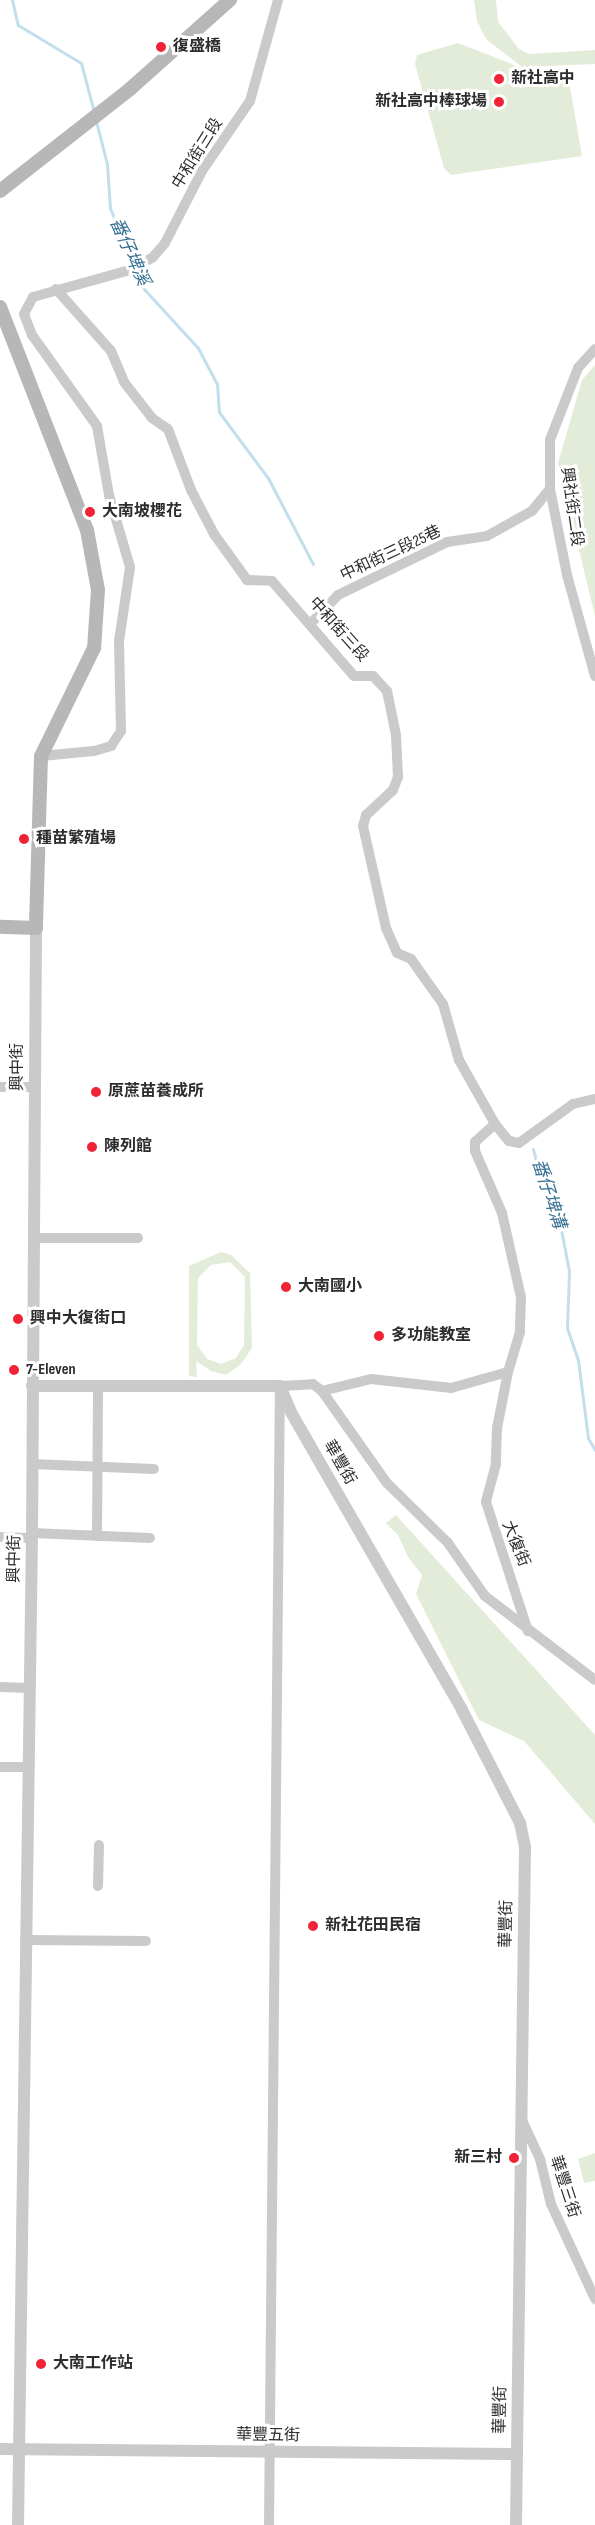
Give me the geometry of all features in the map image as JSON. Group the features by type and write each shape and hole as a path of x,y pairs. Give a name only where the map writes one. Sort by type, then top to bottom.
{"main road":[{"path":"0,192 194,36 230,0"},
{"path":"0,307 87,530 98,590 94,648 41,756 36,928 0,927"}],"street":[{"name":"中和街三段","path":"41,756 94,751 111,746 121,731 119,641 130,567 108,495 97,426 32,335 24,314 33,297 130,270 153,257 165,243 202,171 250,101 278,0"},
{"name":"中和街三段","path":"56,289 111,351 124,382 152,418 168,429 191,490 213,534 247,580 272,581 311,623 354,676 374,676 387,691 396,735 398,777 393,790 366,815 363,826 386,928 397,953 411,959 443,1004 459,1060 495,1124"},
{"name":"興社街二段","path":"595,349 578,368 550,440 550,489 567,575 595,676"},
{"name":"中和街三段25巷","path":"311,623 338,595 447,542 487,536 532,511 550,489"},
{"name":"興中街","path":"18,2525 32,1536 36,928"},
{"path":"0,1087 35,1087"},
{"path":"495,1124 509,1141 519,1143 573,1104 595,1099"},
{"name":"大復街","path":"495,1124 475,1142 475,1151 502,1214 521,1297 520,1332 508,1372 497,1428 496,1464 486,1502 528,1631"},
{"path":"35,1238 138,1238"},
{"path":"322,1391 371,1379 451,1389 508,1372"},
{"path":"32,1386 313,1384 322,1391 387,1483 448,1543 485,1596 595,1680"},
{"path":"269,2525 280,1386"},
{"name":"華豐街","path":"280,1386 292,1414 462,1710 520,1823 525,1847 516,2525"},
{"path":"97,1536 98,1387"},
{"path":"32,1464 154,1469"},
{"path":"0,1537 150,1538"},
{"path":"0,1687 29,1688"},
{"path":"0,1767 27,1767"},
{"path":"98,1887 99,1845"},
{"path":"25,1940 146,1941"},
{"name":"華豐三街","path":"521,2118 540,2159 551,2204 595,2299"},
{"name":"華豐五街","path":"0,2449 518,2454"}],"green space":[{"path":"474,0 496,0 498,22 519,49 529,54 595,50 595,64 522,67 486,39 477,21"},
{"name":"新社高中棒球場","path":"458,43 512,64 533,78 569,81 582,156 451,175 444,168 415,64 417,55"},
{"path":"595,365 595,616 558,463 582,380"},
{"path":"221,1252 231,1255 250,1273 252,1348 241,1364 226,1375 211,1371 196,1361 197,1377 189,1376 189,1266","holes":["230,1262 245,1277 244,1345 236,1358 221,1364 207,1359 197,1345 198,1278 211,1265"]},
{"path":"396,1515 595,1735 595,1824 524,1741 479,1720 416,1594 422,1575 408,1557 398,1535 386,1523"},
{"path":"595,2153 595,2181 584,2183 578,2159"}],"waterway":[{"name":"番仔埤溪","path":"12,0 18,25 81,63 94,112"},
{"name":"番仔埤溪","path":"96,121 107,164 110,208 133,264"},
{"name":"番仔埤溪","path":"136,270 144,289 198,348 217,384 219,412 268,478 313,564"},
{"name":"番仔埤溝","path":"533,1149 542,1185 559,1219 569,1271 567,1328 578,1360 588,1438 595,1450"}],"place":[{"name":"復盛橋","path":"161,47"},
{"name":"新社高中","path":"499,79"},
{"name":"新社高中棒球場","path":"499,102"},
{"name":"大南坡櫻花","path":"90,512"},
{"name":"種苗繁殖場","path":"24,839"},
{"name":"原蔗苗養成所","path":"96,1092"},
{"name":"陳列館","path":"92,1147"},
{"name":"大南國小","path":"286,1287"},
{"name":"興中大復街口","path":"18,1319"},
{"name":"多功能教室","path":"379,1336"},
{"name":"7-Eleven","path":"14,1370"},
{"name":"新社花田民宿","path":"313,1926"},
{"name":"新三村","path":"514,2158"},
{"name":"大南工作站","path":"41,2364"}]}
